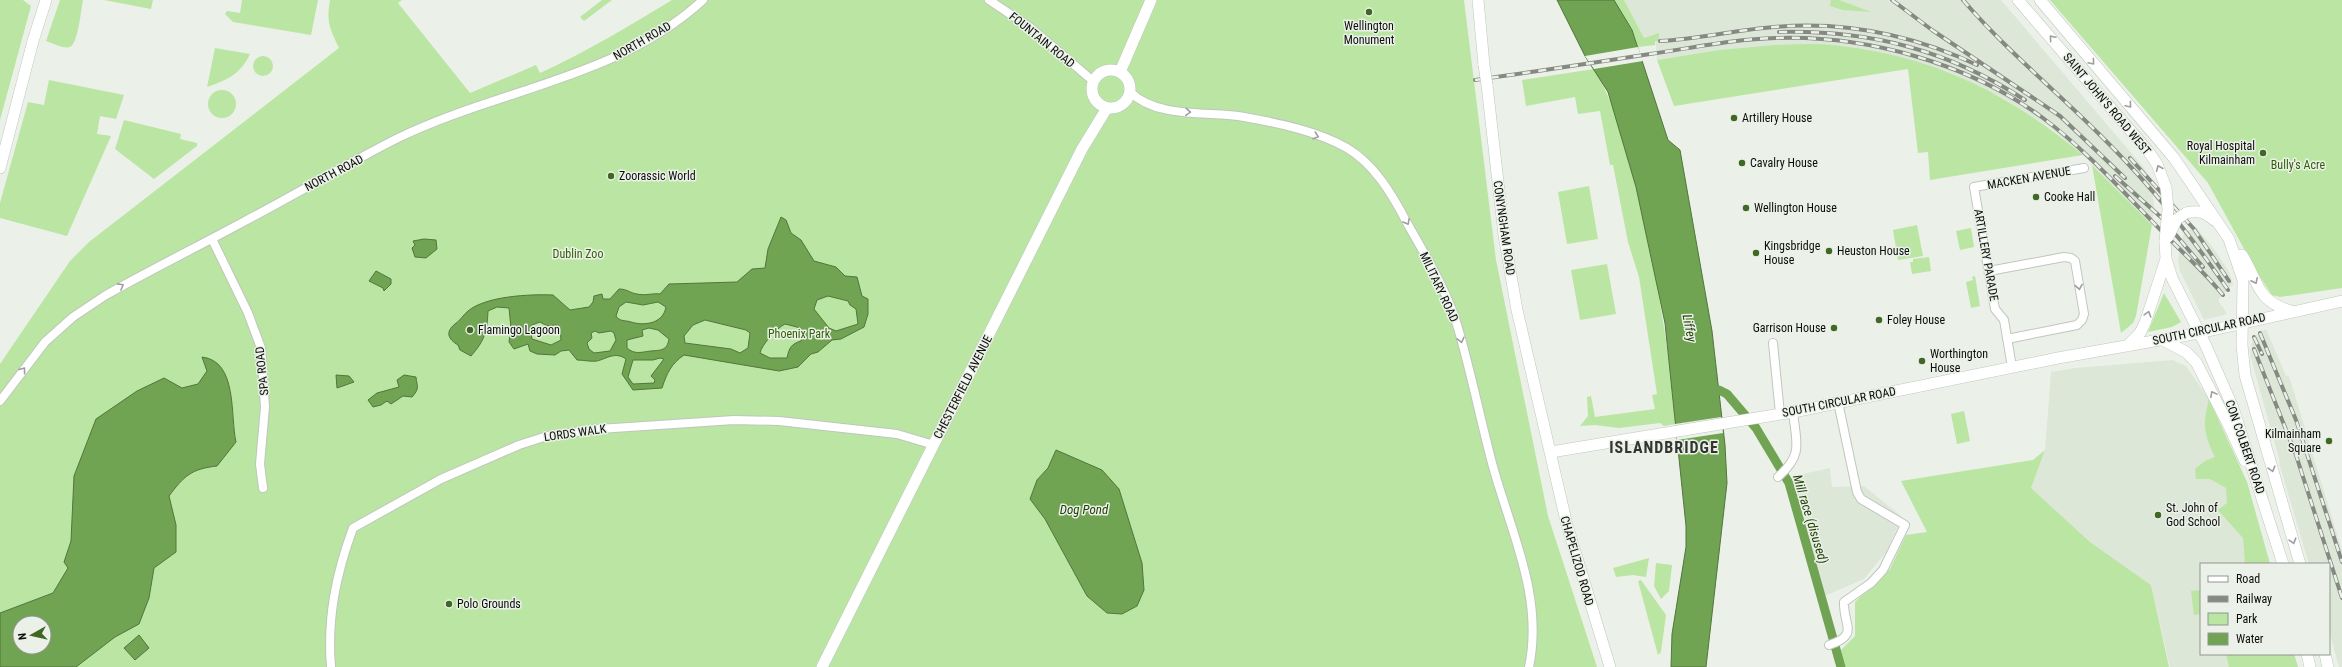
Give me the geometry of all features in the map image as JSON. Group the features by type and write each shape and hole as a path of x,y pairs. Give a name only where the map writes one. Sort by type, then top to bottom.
{"main road":[{"path":"0,168 33,41 46,0"},
{"path":"1120,72 1151,0"},
{"name":"CONYNGHAM ROAD","path":"1478,0 1484,65 1507,257 1521,331 1551,452"},
{"name":"SAINT JOHN'S ROAD WEST","path":"2018,0 2148,151 2157,164 2166,188 2168,209 2165,241 2166,259 2172,278 2199,333"},
{"name":"SAINT JOHN'S ROAD WEST","path":"2040,0 2174,158 2229,239 2243,280 2242,322"},
{"path":"1108,70 1120,72 1129,80 1130,92 1125,103 1113,109 1107,108 1097,102 1093,98 1093,81 1096,76 1108,70"},
{"name":"CHESTERFIELD AVENUE","path":"822,667 1082,148 1107,108"},
{"path":"2165,241 2177,219 2186,213 2198,211 2207,214 2219,224"},
{"name":"SOUTH CIRCULAR ROAD","path":"2229,239 2243,257 2261,294 2273,304 2292,311"},
{"name":"SOUTH CIRCULAR ROAD","path":"2127,346 2140,333 2145,323 2166,259"},
{"name":"SOUTH CIRCULAR ROAD","path":"1551,452 1793,412 2012,368 2199,333 2242,322 2342,301"},
{"name":"CON COLBERT ROAD","path":"2242,322 2242,345 2245,375 2300,563"},
{"name":"CON COLBERT ROAD","path":"2199,333 2233,408 2270,519 2283,563"},
{"path":"2163,340 2186,352 2196,362 2230,426 2270,519"},
{"name":"CHAPELIZOD ROAD","path":"1551,452 1567,525 1610,667"},
{"path":"2307,655 2310,667"},
{"path":"2325,655 2328,667"}],"street":[{"name":"NORTH ROAD","path":"0,401 46,342 73,317 106,295 139,276 212,239 396,139 486,103 551,82 623,55 688,13 703,0"},
{"name":"FOUNTAIN ROAD","path":"989,0 1031,28 1093,81"},
{"name":"MILITARY ROAD","path":"1130,92 1140,100 1161,108 1245,117 1318,136 1347,149 1374,171 1390,192 1429,262 1458,327 1492,464 1528,586 1532,605 1534,638 1529,667"},
{"name":"MACKEN AVENUE","path":"1974,187 2084,168"},
{"name":"ARTILLERY PARADE","path":"1974,187 1995,309 2004,320 2012,368"},
{"name":"SPA ROAD","path":"212,239 248,313 261,348 265,407 260,464 262,488"},
{"path":"1989,270 2064,257 2071,258 2075,261 2084,314 2082,320 2077,325 2007,339"},
{"path":"1773,343 1780,414"},
{"path":"1830,645 1841,642 1845,639 1849,630 1844,602 1871,583 1883,570 1905,526 1861,499 1857,492 1838,402"},
{"path":"1778,478 1788,468 1797,452 1793,412"},
{"name":"LORDS WALK","path":"331,667 329,647 333,597 343,556 353,528 441,479 519,445 547,436 599,429 734,420 779,421 897,434 934,445"}],"shaded area":[{"path":"1624,0 2001,0 2144,168 2152,186 2154,207 2152,225 2083,155 2049,127 2003,98 1947,71 1831,45 1774,45 1719,50 1657,60 1655,34 1644,38"},
{"path":"2196,227 2214,249 2228,270 2233,284 2218,300 2227,314 2204,320 2180,271 2178,259 2184,233"},
{"path":"2266,329 2286,376 2288,375 2290,379 2342,551 2342,667 2339,667 2330,635 2330,563 2309,563 2279,463 2280,462 2250,355 2253,337"},
{"name":"St. John of God School","path":"2173,360 2186,366 2209,399 2247,482 2270,563 2200,563 2200,655 2294,655 2298,667 2170,667 2151,585 2090,542 2031,488 2045,450 2051,372 2075,368"},
{"path":"1830,468 1832,487 1864,486 1902,517 1886,552 1864,579 1820,598 1812,573 1794,476"}],"green space":[{"path":"0,0 23,0 31,6 0,120"},
{"path":"60,0 83,0 79,26 75,40 70,47 61,47 46,41"},
{"path":"104,0 153,0 151,9"},
{"path":"242,0 318,0 311,35 233,22 225,14 227,11 240,13"},
{"name":"Phoenix Park","path":"330,0 402,0 398,3 470,93 536,65 540,73 591,48 672,0 1464,0 1496,260 1548,516 1597,667 0,667 0,364 70,261 89,242 339,48 333,36 328,14"},
{"path":"602,0 612,0 584,21 580,17"},
{"path":"1614,0 1624,0 1644,38 1659,33 1659,41 1655,41 1655,45 1638,47 1632,30"},
{"path":"1831,0 1839,0 1871,12 1843,10 1830,6"},
{"name":"Royal Hospital Kilmainham","path":"2050,0 2342,0 2342,288 2280,297 2272,295 2255,269 2208,183"},
{"path":"1825,44 1868,50 1902,57 1935,67 1996,95 2025,112 2054,132 2083,155 1930,180 1928,152 1918,153 1908,69 1674,106 1657,60 1719,50 1774,45"},
{"path":"215,48 250,54 242,67 233,75 221,82 207,87"},
{"path":"263,56 270,59 273,66 270,73 263,76 256,73 253,66 256,59"},
{"path":"1594,69 1603,85 1617,119 1628,155 1641,209 1662,316 1670,369 1675,424 1664,426 1660,423 1619,428 1595,425 1580,426 1588,416 1587,397 1591,396 1595,417 1655,409 1652,395 1657,394 1639,277 1628,242 1613,165 1610,165 1600,111 1578,114 1575,97 1526,106 1522,80"},
{"path":"49,80 124,95 116,119 100,116 97,134 111,136 67,236 0,218 0,203 28,102 44,105"},
{"path":"222,90 232,94 236,104 232,114 222,118 212,114 208,104 212,94"},
{"path":"124,120 181,134 180,139 197,143 197,146 154,179 115,149"},
{"path":"2092,165 2152,225 2136,316 2133,323 2121,333"},
{"path":"1589,186 1598,239 1567,244 1558,192"},
{"path":"1917,225 1923,256 1898,260 1893,230"},
{"path":"1971,228 1974,247 1960,250 1956,231"},
{"path":"1929,257 1931,271 1912,274 1910,262 1913,262 1913,259"},
{"path":"1607,264 1616,314 1580,320 1571,270"},
{"path":"1975,276 1980,306 1971,308 1966,282 1973,280 1972,277"},
{"path":"2164,293 2181,322 2172,327 2148,332"},
{"path":"2209,399 2247,482 2270,563 2245,563 2243,538 2218,510 2227,503 2226,488 2210,479 2196,479 2195,469 2205,461 2215,457 2206,435 2206,416"},
{"path":"1964,411 1970,441 1957,444 1951,414"},
{"path":"2045,450 2031,488 2090,542 2151,585 2169,667 1845,667 1841,650 1855,636 1855,602 1890,569 1906,535 1927,532 1901,481 2033,460"},
{"path":"1649,558 1646,577 1633,575 1616,577 1613,568"},
{"path":"1656,563 1672,565 1669,591 1661,599 1654,586"},
{"path":"1641,580 1666,615 1661,652 1658,655 1638,581"},
{"path":"2200,590 2200,614 2194,615 2191,591"},
{"path":"2226,655 2294,655 2298,667 2229,667"}],"water":[{"name":"Liffey","path":"1557,0 1614,0 1632,30 1668,140 1680,150 1712,331 1725,445 1727,483 1706,667 1671,667 1672,634 1686,547 1686,526 1665,323 1636,187 1608,92 1585,56"},
{"path":"781,217 786,220 791,233 801,240 814,261 836,267 845,276 857,277 862,296 868,299 868,314 864,327 841,339 832,340 818,352 811,354 798,367 779,371 684,355 670,369 662,388 633,390 622,374 626,359 622,357 611,356 597,361 590,361 577,360 569,350 561,351 555,355 537,354 530,351 528,344 514,349 509,342 511,328 509,308 497,307 488,311 487,325 484,335 471,356 460,350 458,345 450,338 449,335 452,327 468,311 476,306 497,299 533,295 553,295 570,310 589,307 593,302 594,296 602,294 603,299 610,299 619,289 640,295 660,294 669,284 737,282 752,269 765,268 768,249","holes":["828,296 848,301 850,305 856,309 858,324 836,331 829,328 814,309 817,300","626,302 643,305 658,302 666,307 664,313 657,320 642,324 619,319 616,316 619,307","705,320 746,330 750,333 748,348 740,353 731,349 685,343 684,336 693,325","540,322 547,326 556,325 560,328 561,340 551,345 532,339 530,328 532,325","785,324 797,327 802,332 801,341 791,347 787,358 770,358 760,353 761,349 778,329","649,328 658,330 669,339 667,346 661,350 633,352 627,348 627,340 643,336 642,330","595,331 599,333 611,331 614,333 616,340 610,351 594,353 589,349 587,343 592,338 591,333","664,359 651,376 655,380 654,383 633,384 628,377 633,360"]},
{"path":"424,239 436,240 437,249 426,258 415,257 412,248 415,245 413,241"},
{"path":"376,271 391,279 391,284 384,291 383,288 369,281"},
{"path":"202,357 214,361 222,368 230,391 236,442 217,466 201,469 189,475 179,483 169,496 176,525 176,552 154,568 149,598 139,624 115,637 76,667 0,667 0,613 53,593 68,568 64,562 71,541 74,476 96,419 137,391 164,378 182,388 198,384 207,371"},
{"path":"336,375 349,376 354,382 337,388"},
{"path":"404,375 416,377 417,389 415,394 412,397 403,396 391,404 387,401 381,405 373,407 368,400 377,393 399,387 397,380"},
{"name":"Dog Pond","path":"1056,450 1102,470 1119,489 1142,563 1144,590 1137,606 1122,614 1107,613 1087,596 1045,519 1030,499 1037,480 1048,468"},
{"path":"139,635 149,648 135,660 124,648"}],"pier":[{"path":"1638,47 1643,61 1594,69 1585,56"},
{"name":"ISLANDBRIDGE","path":"1721,417 1723,433 1677,440 1675,424"}],"waterway":[{"name":"Mill race (disused)","path":"1708,390 1719,390 1727,394 1756,428 1789,483 1841,667"}],"railway":[{"path":"1892,0 1932,30 2060,116 2125,178"},
{"path":"1963,0 1996,35 2082,117 2134,170 2183,228 2228,290"},
{"path":"1660,41 1774,27 1826,26 1878,32 1903,38 1977,65"},
{"path":"1779,32 1813,32 1845,35 1877,39 1908,46 1967,68 2025,100"},
{"path":"1475,80 1713,44 1776,38 1811,38 1846,42 1881,47 1916,56 1950,68 1982,82 2014,99 2043,118 2098,166 2197,266 2223,295"},
{"path":"2130,158 2194,229 2229,281"},
{"path":"2115,176 2163,219"},
{"path":"2160,216 2203,267"},
{"path":"2260,333 2296,420 2342,562"},
{"path":"2254,337 2262,354"},
{"path":"2254,349 2296,455 2342,598"}],"place":[{"name":"Wellington Monument","path":"1369,12"},
{"name":"Artillery House","path":"1734,118"},
{"name":"Royal Hospital Kilmainham","path":"2263,153"},
{"name":"Cavalry House","path":"1742,163"},
{"name":"Zoorassic World","path":"611,176"},
{"name":"Cooke Hall","path":"2036,197"},
{"name":"Wellington House","path":"1746,208"},
{"name":"Heuston House","path":"1829,251"},
{"name":"Kingsbridge House","path":"1756,253"},
{"name":"Foley House","path":"1879,320"},
{"name":"Garrison House","path":"1834,328"},
{"name":"Flamingo Lagoon","path":"470,330"},
{"name":"Worthington House","path":"1922,361"},
{"name":"Kilmainham Square","path":"2329,441"},
{"name":"St. John of God School","path":"2158,515"},
{"name":"Polo Grounds","path":"449,604"}],"district":[{"name":"ISLANDBRIDGE","path":"1664,447"}],"park label":[{"name":"Bully's Acre","path":"2298,165"},
{"name":"Dublin Zoo","path":"578,254"}]}
